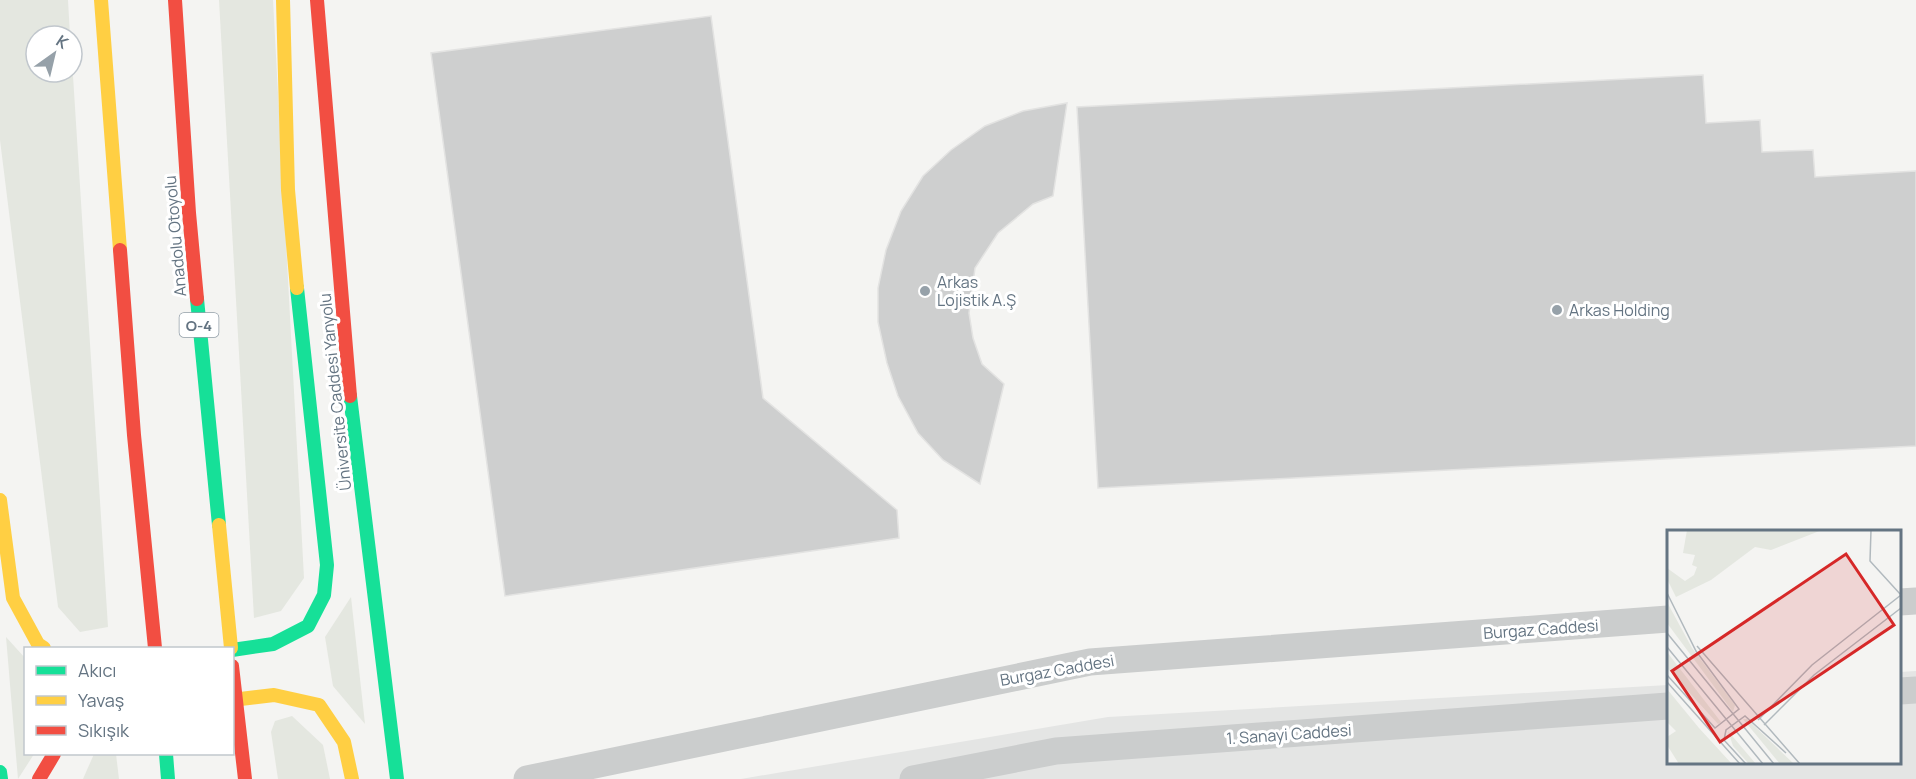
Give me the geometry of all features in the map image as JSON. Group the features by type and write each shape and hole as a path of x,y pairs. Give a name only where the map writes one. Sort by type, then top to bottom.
{"main road":[{"path":"101,0 134,435 155,647"},
{"name":"Anadolu Otoyolu","path":"175,0 189,213 232,647"},
{"path":"234,649 273,644 308,627 324,595 327,565 305,371 288,190 283,0"},
{"name":"Üniversite Caddesi Yanyolu","path":"317,0 347,375 397,779"},
{"path":"0,500 13,598 38,644 42,647"},
{"path":"234,685 244,779"},
{"path":"234,700 274,695 319,705 344,742 352,779"},
{"path":"39,779 53,755"},
{"path":"166,755 168,779"},
{"path":"0,772 1,779"}],"street":[{"path":"1901,602 1916,601"},
{"name":"Burgaz Caddesi","path":"527,779 1090,662 1667,619"},
{"path":"1901,691 1916,690"},
{"name":"1. Sanayi Caddesi","path":"913,779 1056,751 1667,706"}],"shaded area":[{"path":"0,0 68,0 69,24 24,24 24,84 74,84 108,627 80,632 58,607 0,140"},
{"path":"219,0 273,0 304,578 281,611 254,618"},
{"path":"351,597 365,724 333,686 325,637"},
{"path":"6,637 24,657 24,755 33,755 18,779"},
{"path":"1916,671 1916,779 741,779 1108,717 1667,685 1667,764 1901,764 1901,672"},
{"path":"292,716 323,745 330,779 278,779 271,732 275,721"},
{"path":"94,755 116,755 119,779 83,779"}],"building":[{"path":"711,16 763,398 897,510 899,538 505,596 431,53"},
{"path":"1703,75 1706,123 1760,120 1762,152 1813,150 1815,177 1916,171 1916,446 1098,488 1077,107"},
{"name":"Arkas Lojistik A.Ş","path":"1067,103 1053,196 1033,204 998,233 975,268 969,313 973,338 982,364 1004,384 980,484 943,460 918,433 898,396 887,363 878,322 878,288 886,250 901,211 923,176 951,150 985,126 1023,111"}],"traffic: fast":[{"path":"234,650 273,644 308,626 324,595 327,565 297,288"},
{"path":"197,299 219,525"},
{"path":"350,396 397,779"},
{"path":"166,755 168,779"},
{"path":"0,772 1,779"}],"traffic: slow":[{"path":"101,0 120,250"},
{"path":"283,0 288,190 297,288"},
{"path":"0,500 13,598 38,644 42,647"},
{"path":"219,525 231,647"},
{"path":"234,700 274,695 319,705 344,742 352,779"}],"traffic: jam":[{"path":"175,0 197,299"},
{"path":"317,0 350,396"},
{"path":"120,250 134,435 155,647"},
{"path":"234,683 245,779"},
{"path":"39,779 53,755"}],"place":[{"name":"Arkas Lojistik A.Ş","path":"925,291"},
{"name":"Arkas Holding","path":"1557,310"}]}
